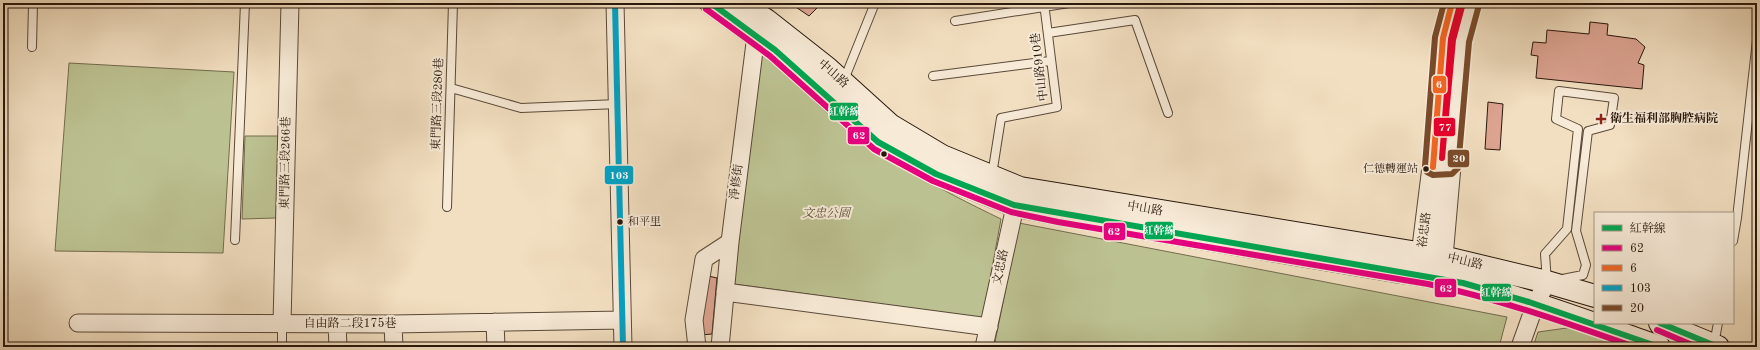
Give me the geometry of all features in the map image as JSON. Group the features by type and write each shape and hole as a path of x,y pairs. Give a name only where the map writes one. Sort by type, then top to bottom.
{"main road":[{"path":"711,3 761,28"},
{"path":"741,3 761,28"},
{"name":"中山路","path":"761,28 775,50 836,91 942,156 992,176 1017,196"},
{"name":"中山路","path":"836,91 878,142 936,174 1121,225 1395,271 1430,262 1547,282 1594,296"},
{"name":"中山路","path":"1430,262 1512,297 1659,347"},
{"path":"1662,324 1716,346"}],"street":[{"name":"東門路三段266巷","path":"282,323 290,3"},
{"path":"615,3 623,347"},
{"name":"裕忠路","path":"1441,166 1443,38 1452,3"},
{"name":"裕忠路","path":"1430,262 1441,166 1461,41 1471,3"},
{"name":"淨修街","path":"720,347 724,292 730,242 761,28"},
{"name":"文忠路","path":"984,347 1017,196"},
{"path":"697,347 694,320 704,259 730,242"},
{"path":"1520,347 1535,305 1547,282"},
{"path":"724,292 989,327"},
{"name":"自由路二段175巷","path":"78,323 393,324 622,320"},
{"path":"495,322 496,347"},
{"path":"337,324 338,347"},
{"path":"393,324 394,347"}],"lane":[{"path":"32,47 33,3"},
{"path":"235,240 245,3"},
{"name":"東門路三段280巷","path":"447,207 452,3"},
{"path":"836,91 875,3"},
{"path":"955,21 1045,5 1069,3"},
{"name":"中山路910巷","path":"992,176 1001,118 1057,107 1050,61 1045,5"},
{"path":"1048,34 1135,20 1168,113"},
{"path":"1734,235 1757,40"},
{"path":"933,76 1050,61"},
{"path":"451,88 521,108 618,104"},
{"path":"1559,91 1614,98 1610,126 1588,131 1576,231 1586,265 1583,275 1547,282 1545,254 1567,229 1578,128 1556,119 1559,91"},
{"path":"282,323 282,347"},
{"path":"1716,346 1718,324"}],"green space":[{"name":"文忠公園","path":"760,45 799,86 844,127 887,157 931,183 1001,219 983,318 734,284"},
{"path":"69,63 234,72 223,253 55,251"},
{"path":"245,136 280,136 276,218 242,219"},
{"path":"1019,223 1507,317 1499,347 994,347"},
{"path":"1574,327 1628,347 1533,347 1538,332"}],"building":[{"path":"790,3 822,3 809,16"},
{"path":"1590,22 1608,24 1607,35 1636,39 1645,47 1638,63 1644,65 1642,89 1536,78 1538,56 1531,55 1533,42 1546,43 1547,30 1589,34"},
{"path":"1488,102 1503,104 1500,150 1485,149"},
{"path":"704,275 717,278 712,334 700,335"}],"transit line":[{"name":"103","path":"615,3 623,347"},
{"name":"紅幹線","path":"711,3 775,50 878,142 936,174 1014,205 1463,283 1529,302 1659,347"},
{"name":"20","path":"1444,3 1435,37 1425,166 1427,172 1433,175 1452,174 1458,168 1469,42 1479,5"},
{"name":"6","path":"1433,167 1443,38 1452,3"},
{"name":"77","path":"1460,5 1451,39 1442,158 1453,40 1463,3"},
{"name":"62","path":"706,9 770,56 874,149 933,181 1011,212 1058,222 1428,284 1507,304 1635,347"},
{"name":"紅幹線","path":"1662,324 1718,347"},
{"name":"62","path":"1657,330 1697,347"}],"place":[{"name":"衛生福利部胸腔病院","path":"1601,119"},
{"name":"仁德轉運站","path":"1426,169"},
{"name":"和平里","path":"620,222"}]}
